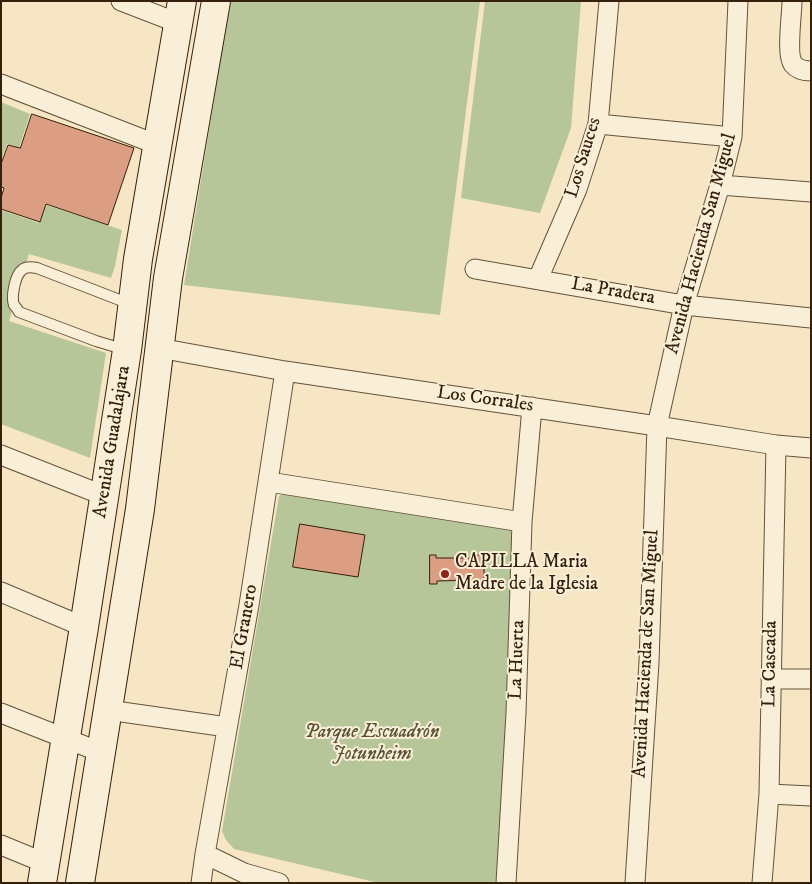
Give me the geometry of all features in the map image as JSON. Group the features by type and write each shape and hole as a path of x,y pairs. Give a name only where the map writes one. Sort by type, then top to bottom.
{"main road":[{"name":"Avenida Guadalajara","path":"80,883 140,510 168,278 216,1"},
{"name":"Avenida Guadalajara","path":"43,873 105,496 127,350 138,259 180,12"}],"street":[{"path":"122,1 180,12"},
{"name":"Los Sauces","path":"538,279 577,189 598,124 609,1"},
{"name":"Avenida Hacienda San Miguel","path":"657,426 684,305 732,137 738,1"},
{"path":"792,1 789,54 793,63 798,68 811,71"},
{"path":"1,84 158,145"},
{"path":"598,124 732,137"},
{"path":"720,184 811,192"},
{"name":"La Pradera","path":"475,268 684,305 811,318"},
{"name":"Los Corrales","path":"159,348 285,371 776,445 811,448"},
{"name":"El Granero","path":"201,883 249,605 285,371"},
{"name":"La Huerta","path":"506,883 516,713 522,522 532,407"},
{"name":"Avenida Hacienda de San Miguel","path":"635,883 649,662 657,426"},
{"name":"La Cascada","path":"762,883 769,794 776,445"},
{"path":"1,455 105,496"},
{"path":"269,482 522,522"},
{"path":"1,592 84,627"},
{"path":"771,679 811,679"},
{"path":"108,710 227,727"},
{"path":"1,713 100,752"},
{"path":"769,794 811,796"},
{"path":"1,845 43,873"},
{"path":"205,854 244,873 279,883"}],"lane":[{"path":"127,350 96,342 19,312 14,306 13,298 16,278 21,270 28,267 37,268 132,304"}],"green space":[{"path":"230,1 480,1 440,315 184,285"},
{"path":"485,1 581,1 571,128 540,213 461,198"},
{"path":"1,102 30,114 19,148 7,144 1,161"},
{"path":"46,205 122,230 111,278 29,254 9,321 106,353 90,458 1,424 1,210 39,223"},
{"name":"Parque Escuadrón Jotunheim","path":"285,492 510,526 513,540 499,879 492,883 379,883 234,849 226,840 222,831 279,496"}],"building":[{"path":"32,114 134,148 108,225 46,204 40,222 1,209 1,198 4,188 1,187 1,164 8,145 20,148"},
{"path":"300,524 365,535 358,577 293,567"},
{"path":"430,555 436,555 436,558 477,558 477,555 484,555 484,584 478,585 478,580 437,581 437,584 430,584"}],"place":[{"name":"CAPILLA Maria Madre de la Iglesia","path":"445,574"}]}
